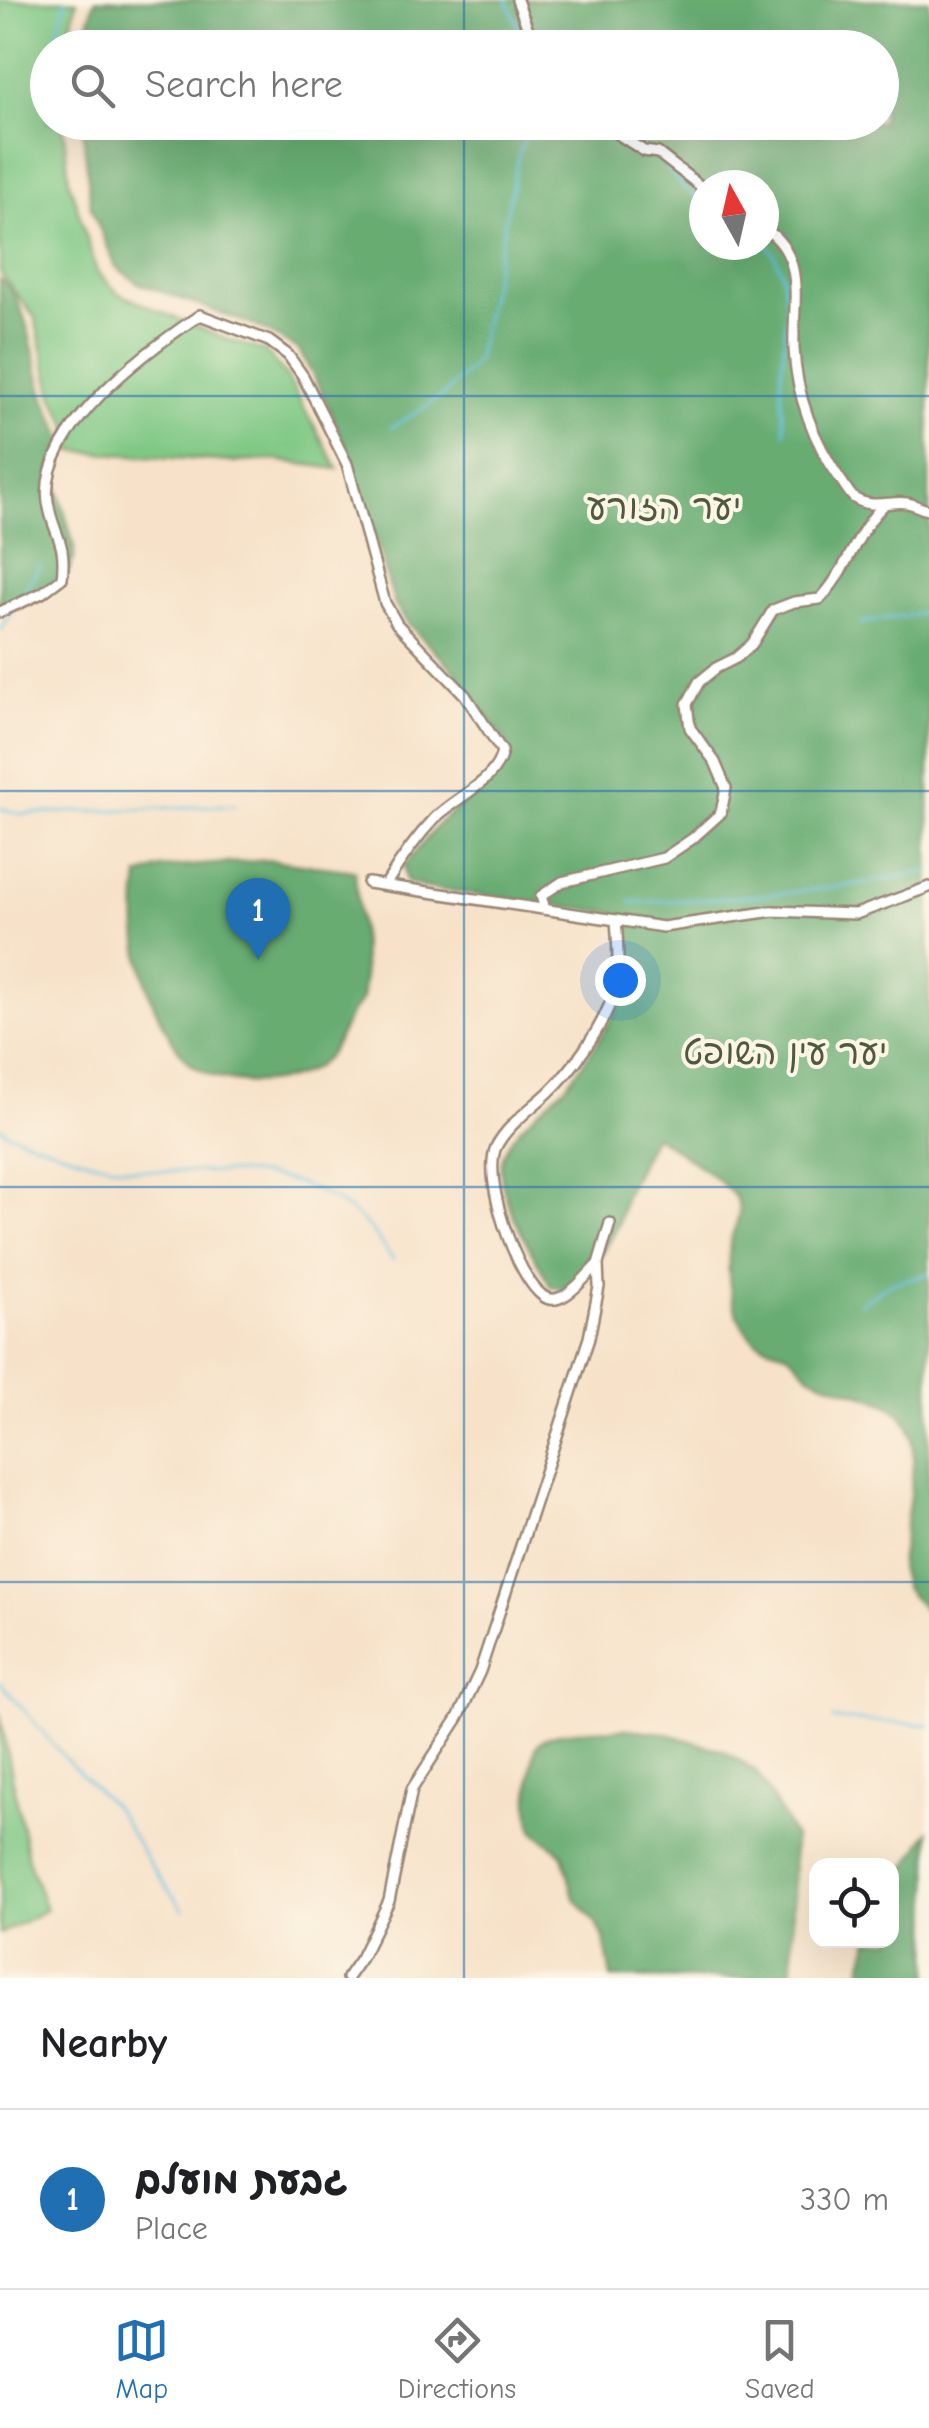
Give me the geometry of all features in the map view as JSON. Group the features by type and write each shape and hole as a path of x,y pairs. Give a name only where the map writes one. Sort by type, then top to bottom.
{"street":[{"path":"516,0 528,30"},
{"path":"627,140 644,151 658,153 689,177"},
{"path":"779,241 786,247 795,274 794,352 820,451 854,498 883,506 908,502 920,510 929,510"},
{"path":"0,612 42,593 62,578 65,551 48,501 55,459 68,434 111,386 200,315 269,341 288,355 303,376 337,439 385,602 397,624 450,676 502,751 499,763 486,778 447,806 422,832 386,884"},
{"path":"546,909 541,896 562,882 664,858 692,839 720,812 726,788 715,762 690,728 687,704 699,682 752,644 772,610 820,599 830,589 865,528 883,506"},
{"path":"368,884 664,927 773,912 856,914 929,887"},
{"path":"598,1264 565,1296 552,1300 543,1296 530,1279 502,1222 492,1162 507,1132 566,1076 612,1002 617,971 616,920"},
{"path":"348,1978 389,1901 412,1790 458,1718 480,1671 589,1338 599,1287 598,1264 610,1223"}],"green space":[{"path":"0,0 77,0 70,30 30,30 30,140 65,140 69,181 97,272 119,294 226,339 265,351 287,377 338,469 275,460 235,462 73,451 67,423 53,396 35,318 0,272"},
{"name":"יער הזורע","path":"95,0 929,0 929,1616 905,1588 900,1571 912,1477 909,1427 891,1407 821,1381 788,1354 757,1341 745,1329 731,1295 729,1269 739,1207 723,1184 654,1135 625,1195 618,1225 602,1252 571,1285 561,1289 550,1286 511,1211 501,1166 511,1140 572,1078 613,1015 623,984 623,914 426,888 406,882 404,866 441,821 505,767 509,757 507,744 455,671 408,624 395,605 355,470 321,390 298,349 258,327 138,283 116,267 91,208 84,140 899,140 899,30 86,30"},
{"path":"0,279 10,288 24,316 44,395 66,445 55,479 74,546 74,559 63,582 0,610"},
{"path":"271,860 355,871 363,991 333,1049 312,1069 275,1081 233,1081 213,1076 184,1057 159,1016 139,948 139,876 161,868"},
{"path":"0,1713 28,1859 46,1910 0,1934"},
{"path":"626,1729 665,1733 724,1751 755,1770 794,1837 792,1978 611,1978 604,1938 574,1898 563,1855 533,1830 529,1795 534,1753 546,1738 580,1731"},
{"path":"929,1831 929,1978 859,1978 867,1948 899,1948 899,1879"}],"waterway":[{"path":"58,30 66,0"},
{"path":"507,0 520,30"},
{"path":"391,428 444,395 476,362 524,140"},
{"path":"635,140 641,144"},
{"path":"662,162 689,192"},
{"path":"777,260 786,310 781,385 785,432"},
{"path":"20,598 40,566"},
{"path":"0,630 13,609"},
{"path":"861,623 929,612"},
{"path":"0,808 21,814 237,805"},
{"path":"630,902 781,894 929,871"},
{"path":"0,1127 54,1149 117,1167 250,1174 305,1185 359,1218 393,1260"},
{"path":"860,1304 888,1284 929,1274"},
{"path":"0,1682 117,1811 184,1910"},
{"path":"832,1719 929,1725"}],"place":[{"name":"גבעת מועלם","path":"258,960"}],"park label":[{"name":"יער עין השופט","path":"785,1052"}]}
